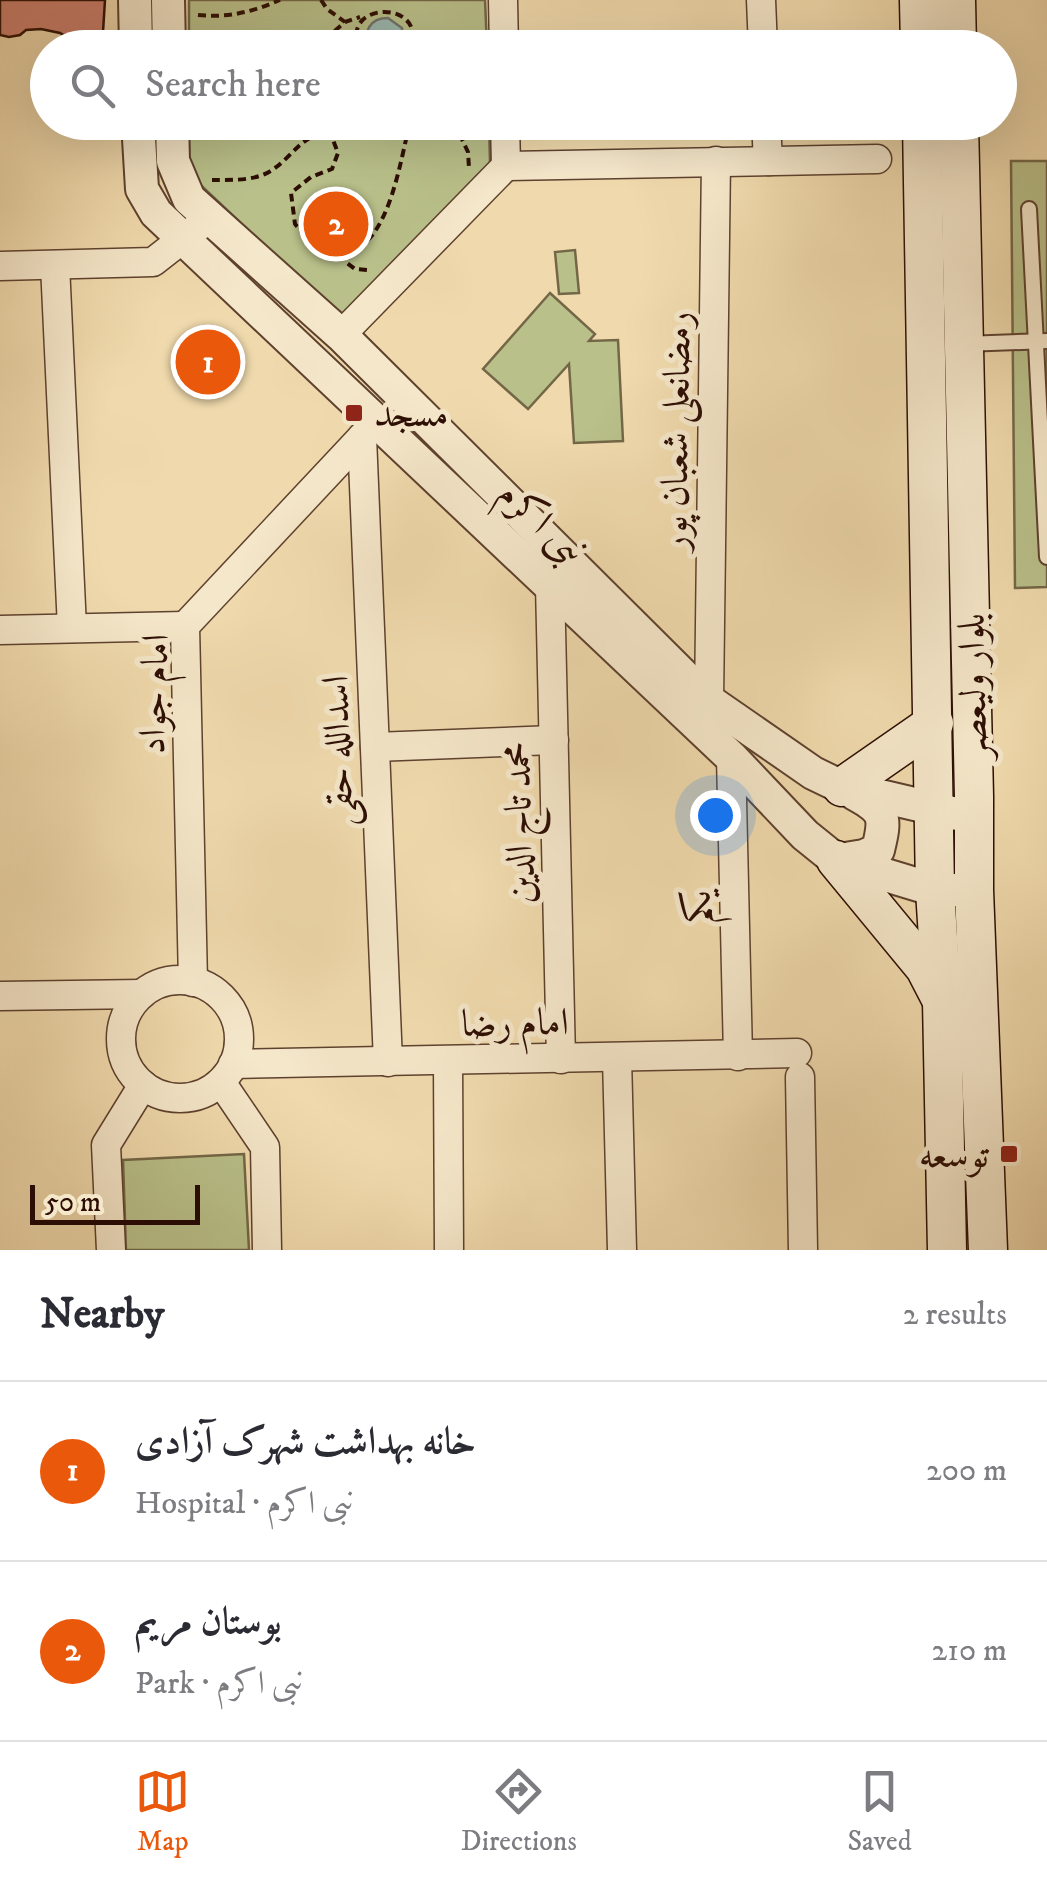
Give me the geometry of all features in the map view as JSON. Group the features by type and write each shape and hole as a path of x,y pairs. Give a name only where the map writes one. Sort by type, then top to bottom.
{"main road":[{"path":"919,0 920,30"},
{"path":"956,0 957,30"},
{"name":"بلوار ولیعصر","path":"922,140 935,890 942,1000 947,1250"},
{"name":"بلوار ولیعصر","path":"958,140 974,890 988,1250"},
{"path":"842,787 934,723"},
{"path":"836,860 925,968 942,1000"}],"street":[{"path":"135,0 136,30"},
{"path":"503,0 504,30"},
{"path":"761,0 762,30"},
{"name":"نبی اکرم","path":"139,140 142,189 156,213 181,240 370,429 550,585 731,757 804,835 836,860 935,890 974,890"},
{"name":"نبی اکرم","path":"172,140 173,162 180,183 208,219 341,335 709,702 813,773 842,787 935,811 973,816"},
{"path":"505,140 506,166"},
{"path":"767,140 768,160"},
{"path":"341,335 506,166 878,159"},
{"name":"رمضانعلی شعبان پور","path":"709,702 716,161"},
{"path":"0,266 153,262 208,219"},
{"path":"55,265 72,628"},
{"name":"امام جواد","path":"193,982 184,626 370,429"},
{"name":"اسدالله حقی","path":"370,429 375,747 388,1062"},
{"name":"محمد تاج الدین","path":"550,585 561,1058"},
{"path":"0,630 184,626"},
{"path":"375,747 554,740"},
{"name":"یکم","path":"731,757 738,1056"},
{"path":"836,860 878,850 884,824 880,812 842,787"},
{"path":"175,980 193,982 210,988 233,1014 238,1030 227,1073 191,1098 158,1094 131,1072 121,1040 123,1023 142,994 158,984 175,980"},
{"path":"0,996 142,994"},
{"name":"امام رضا","path":"227,1073 388,1062 561,1058 738,1056 798,1065 802,1250"},
{"path":"618,1058 622,1250"},
{"path":"448,1060 450,1250"},
{"path":"227,1073 264,1147 267,1250"},
{"path":"110,1250 106,1146 143,1085"}],"lane":[{"path":"1029,209 1041,341 1047,558"},
{"path":"963,344 1041,341"}],"path":[{"path":"178,7 218,17 252,12 280,0"},
{"path":"322,0 326,9 345,22"},
{"path":"336,30 378,6 397,8 413,30"},
{"path":"356,30 362,16"},
{"path":"212,180 236,180 268,172 307,140"},
{"path":"333,140 338,153 332,169 311,176 292,193 295,224 316,247 348,251 368,242 388,208 405,140"},
{"path":"462,140 468,152 471,182"},
{"path":"348,251 347,263 355,269 379,268"}],"green space":[{"path":"189,0 485,0 486,30 189,30"},
{"path":"189,140 489,140 490,163 340,317 189,174"},
{"path":"1011,161 1047,161 1047,587 1015,588"},
{"path":"575,250 579,293 559,294 555,252"},
{"path":"550,293 595,334 589,341 618,340 623,441 574,443 569,364 528,409 483,369"},
{"path":"244,1154 249,1250 126,1250 123,1160"}],"water":[{"path":"388,18 402,30 368,30 376,20"}],"building":[{"path":"0,0 105,0 103,30 41,29 9,37 0,35"}],"place":[{"name":"بوستان مریم","path":"336,224"},
{"name":"خانه بهداشت شهرک آزادی","path":"208,362"},
{"name":"مسجد","path":"354,413"},
{"name":"توسعه","path":"1009,1154"}]}
